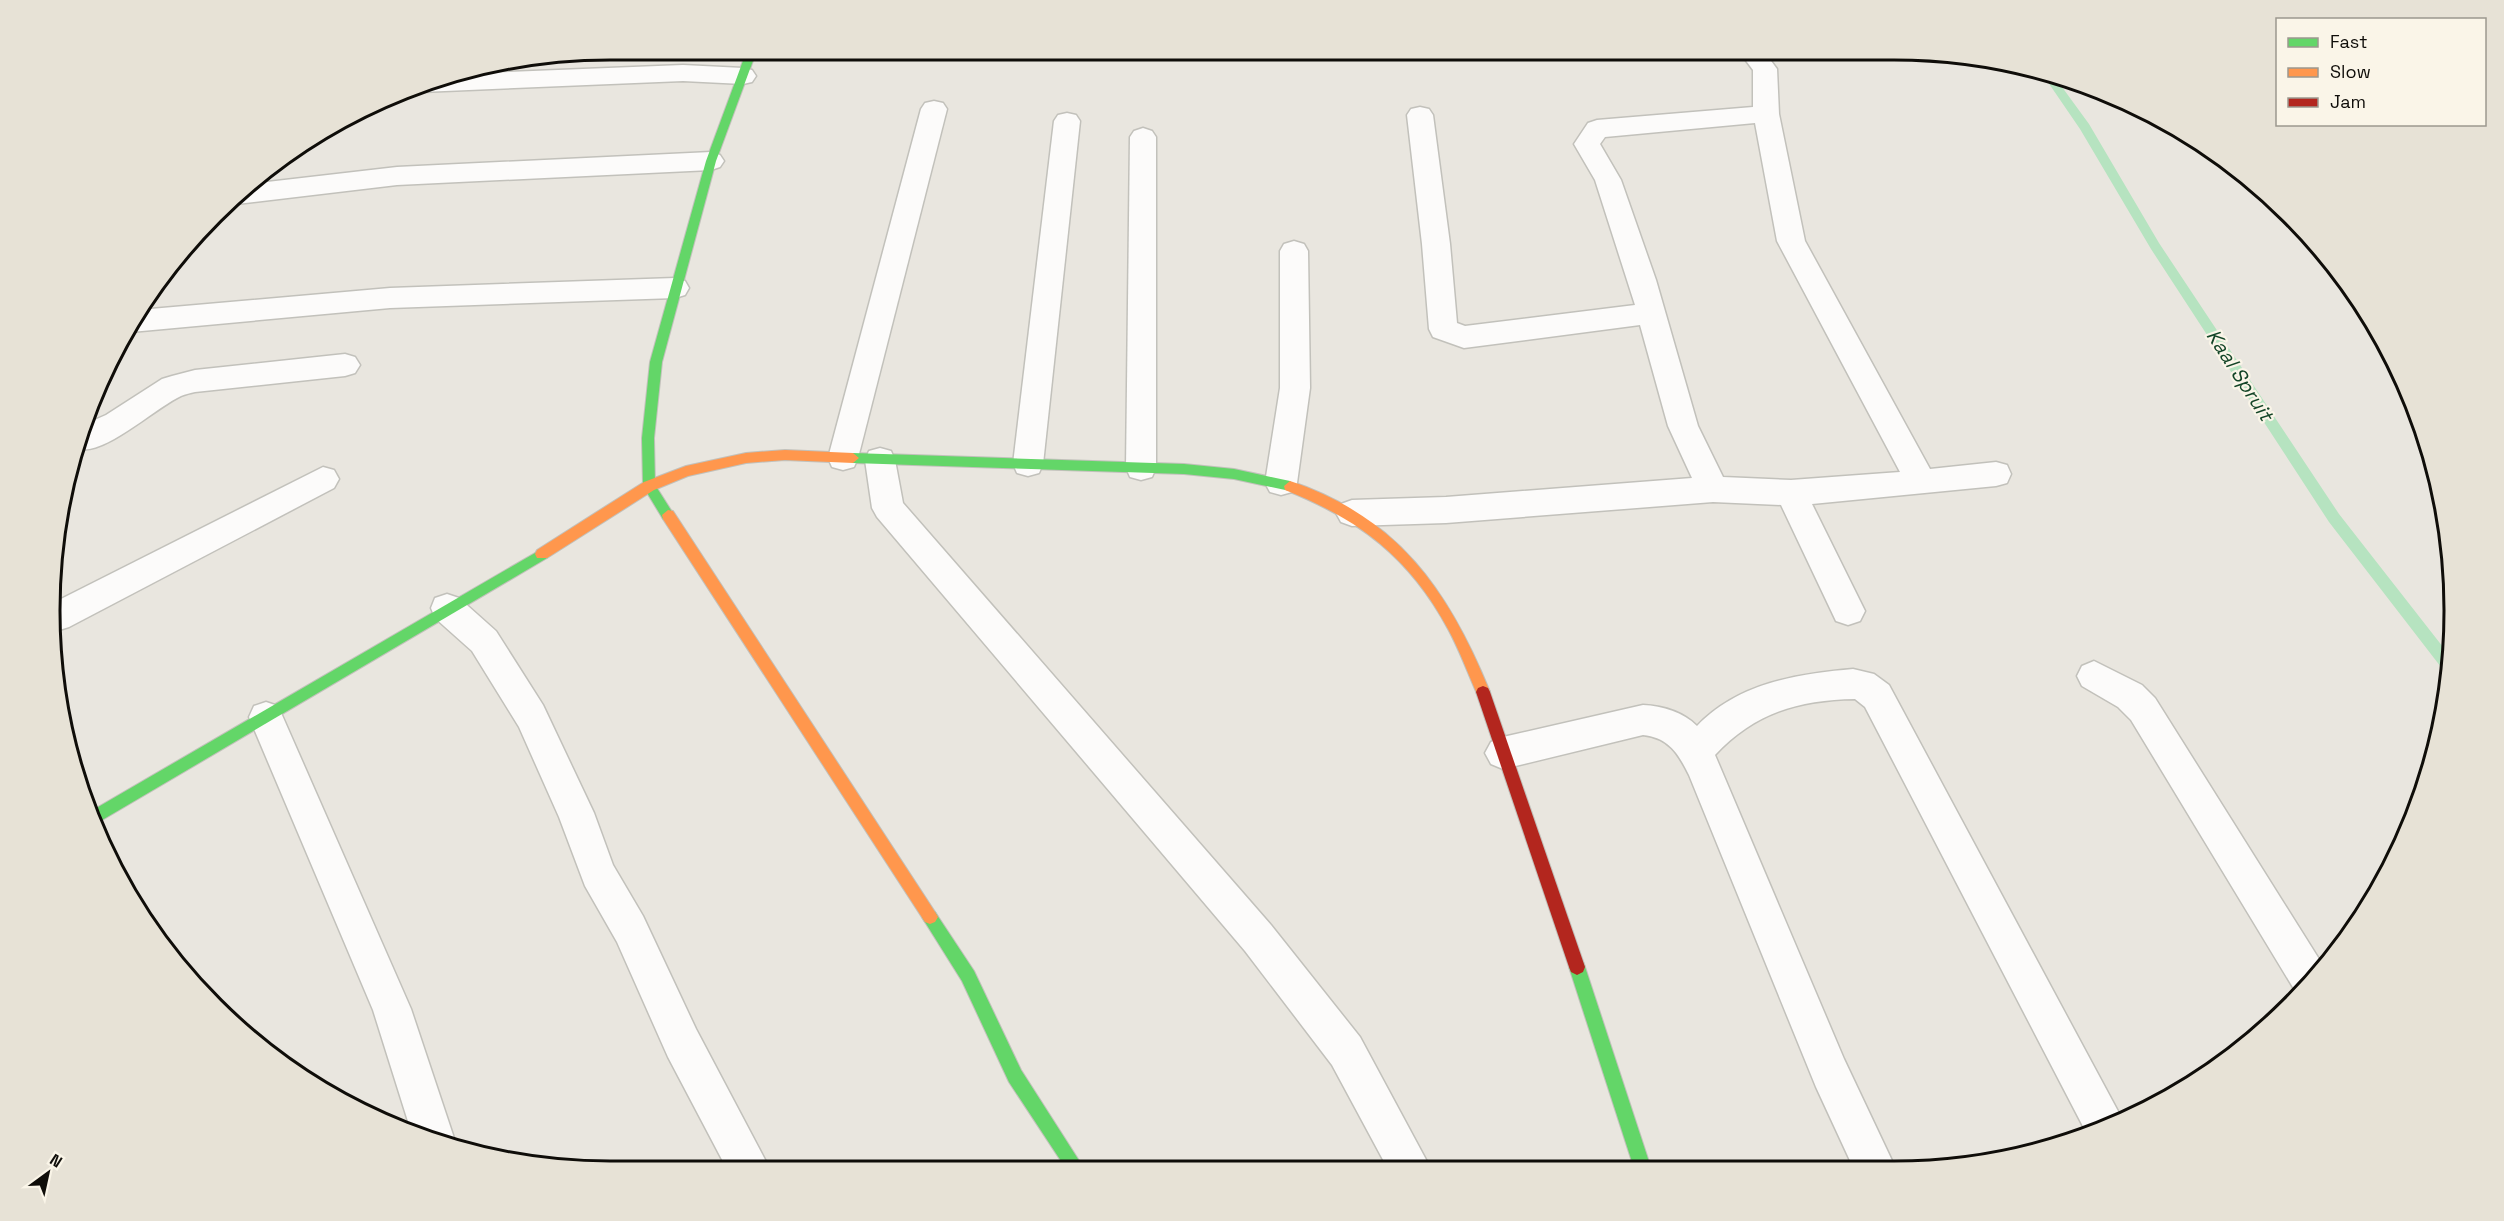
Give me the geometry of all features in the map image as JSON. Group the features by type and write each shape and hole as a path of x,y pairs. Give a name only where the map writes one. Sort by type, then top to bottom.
{"street":[{"path":"749,60 711,160 656,362 648,438 649,486 968,976 1015,1076 1071,1161"},
{"path":"1758,60 1765,69 1766,114 1791,240 1921,481"},
{"path":"456,83 683,73 743,76"},
{"path":"843,458 934,109"},
{"path":"1713,489 1683,426 1651,313 1608,180 1587,144 1597,129 1766,114"},
{"path":"1420,116 1436,244 1443,329 1464,338 1651,313"},
{"path":"1028,464 1066,121"},
{"path":"1141,468 1143,137"},
{"path":"253,193 397,176 711,160"},
{"path":"1281,483 1295,388 1294,251"},
{"path":"144,320 390,298 675,288"},
{"path":"88,436 117,423 172,387 195,381 345,365"},
{"path":"99,814 447,608 535,559 649,486 686,471 746,458 785,455 1141,468 1243,476 1281,483 1352,513 1398,548 1424,577 1447,611 1468,656 1503,753 1576,962 1641,1161"},
{"path":"880,460 888,507 1265,947 1347,1051 1407,1161"},
{"path":"1352,513 1446,510 1713,489 1791,493 1867,488 1996,474"},
{"path":"60,616 323,479"},
{"path":"1791,493 1848,611"},
{"path":"447,608 484,641 506,681 531,716 576,813 598,874 630,929 682,1042 745,1161"},
{"path":"2094,676 2130,696 2143,709 2306,974"},
{"path":"1695,752 1713,731 1733,715 1766,698 1853,684 1862,685 1877,696 2101,1120"},
{"path":"266,717 392,1009 432,1131"},
{"path":"1503,753 1643,720 1667,723 1676,729 1695,752 1830,1073 1871,1161"}],"waterway":[{"name":"Kaal Spruit","path":"2054,84 2085,127 2155,246 2334,518 2442,657"}],"traffic: fast":[{"path":"668,515 649,486 648,438 656,362 711,161 748,60"},
{"path":"853,458 1184,469 1234,474 1290,486"},
{"path":"99,814 542,554"},
{"path":"930,917 968,976 1015,1076 1071,1161"},
{"path":"1577,967 1641,1161"}],"traffic: slow":[{"path":"542,554 649,486 686,471 746,458 785,455 853,458"},
{"path":"1290,486 1326,500 1359,518 1387,540 1412,565 1452,624 1483,692"},
{"path":"668,515 930,917"}],"traffic: jam":[{"path":"1483,692 1577,967"}]}
